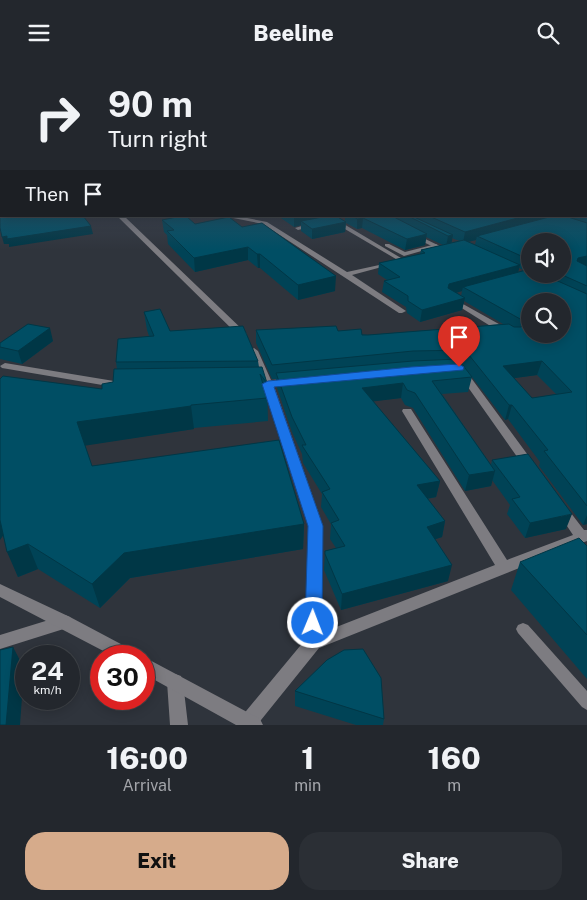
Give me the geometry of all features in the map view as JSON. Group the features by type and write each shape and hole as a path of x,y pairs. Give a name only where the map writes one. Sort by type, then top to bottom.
{"street":[{"path":"121,217 250,342 268,384 285,450 316,526 313,643"},
{"path":"232,217 265,223 402,311"},
{"path":"298,227 343,219"},
{"path":"335,221 402,261"},
{"path":"411,233 446,251"},
{"path":"346,274 454,249"},
{"path":"5,367 131,385"},
{"path":"450,368 459,367 537,477"},
{"path":"248,384 297,381"},
{"path":"407,411 504,567"},
{"path":"155,671 251,723 313,643 584,536 554,500"},
{"path":"0,590 108,645"},
{"path":"0,642 65,622"},
{"path":"175,682 179,725"}],"lane":[{"path":"388,245 404,254 436,246"},
{"path":"458,296 450,298 506,333"},
{"path":"524,629 587,702"}],"building":[{"path":"0,217 84,217 91,226 7,239 7,236 2,237"},
{"path":"187,217 195,224 229,217 242,227 262,223 336,276 298,285 260,254 257,254 248,247 194,258 167,231 174,230 162,220"},
{"path":"323,217 338,217 346,222 312,229 301,221"},
{"path":"354,217 394,217 427,234 407,239 363,218 357,219"},
{"path":"410,217 414,217 453,235 448,236"},
{"path":"431,217 521,217 465,232"},
{"path":"549,217 568,217 587,223 587,256 578,258 577,261 587,266 587,286 571,279 571,233 521,233 521,256 477,236"},
{"path":"464,240 520,265 449,284 448,288 465,298 422,310 408,301 408,296 384,281 400,277 379,263 425,253 421,250"},
{"path":"521,271 521,283 562,283 587,294 587,506 544,451 548,450 465,350 413,351 272,365 256,330 336,326 338,331 361,329 362,335 368,335 509,324 514,327 521,327 521,343 571,343 571,293 521,293 521,319 463,287","holes":["542,361 572,392 532,398 503,366"]},
{"path":"160,309 170,331 243,326 258,361 116,362 118,339 154,336 144,312"},
{"path":"28,324 50,328 18,351 0,347 0,343"},
{"path":"458,359 472,377 432,381 495,471 469,475 415,393 407,390 403,383 362,388 440,481 417,485 445,521 427,527 452,565 342,594 325,554 325,551 345,546 331,523 339,520 322,492 330,489 302,445 306,445 292,417 276,373"},
{"path":"262,367 267,383 260,374 267,398 191,405 77,422 92,466 279,440 304,524 124,553 92,584 28,544 7,552 0,520 0,379 3,376 102,389 102,384 113,382 114,369"},
{"path":"528,454 572,514 530,523 512,499 520,497 492,460"},
{"path":"579,538 587,546 587,635 520,562"},
{"path":"13,647 6,725 0,725 0,650"},
{"path":"363,649 381,678 384,719 295,691 327,660 344,650"}],"route":[{"path":"313,623 316,526 268,384 459,367"}]}
